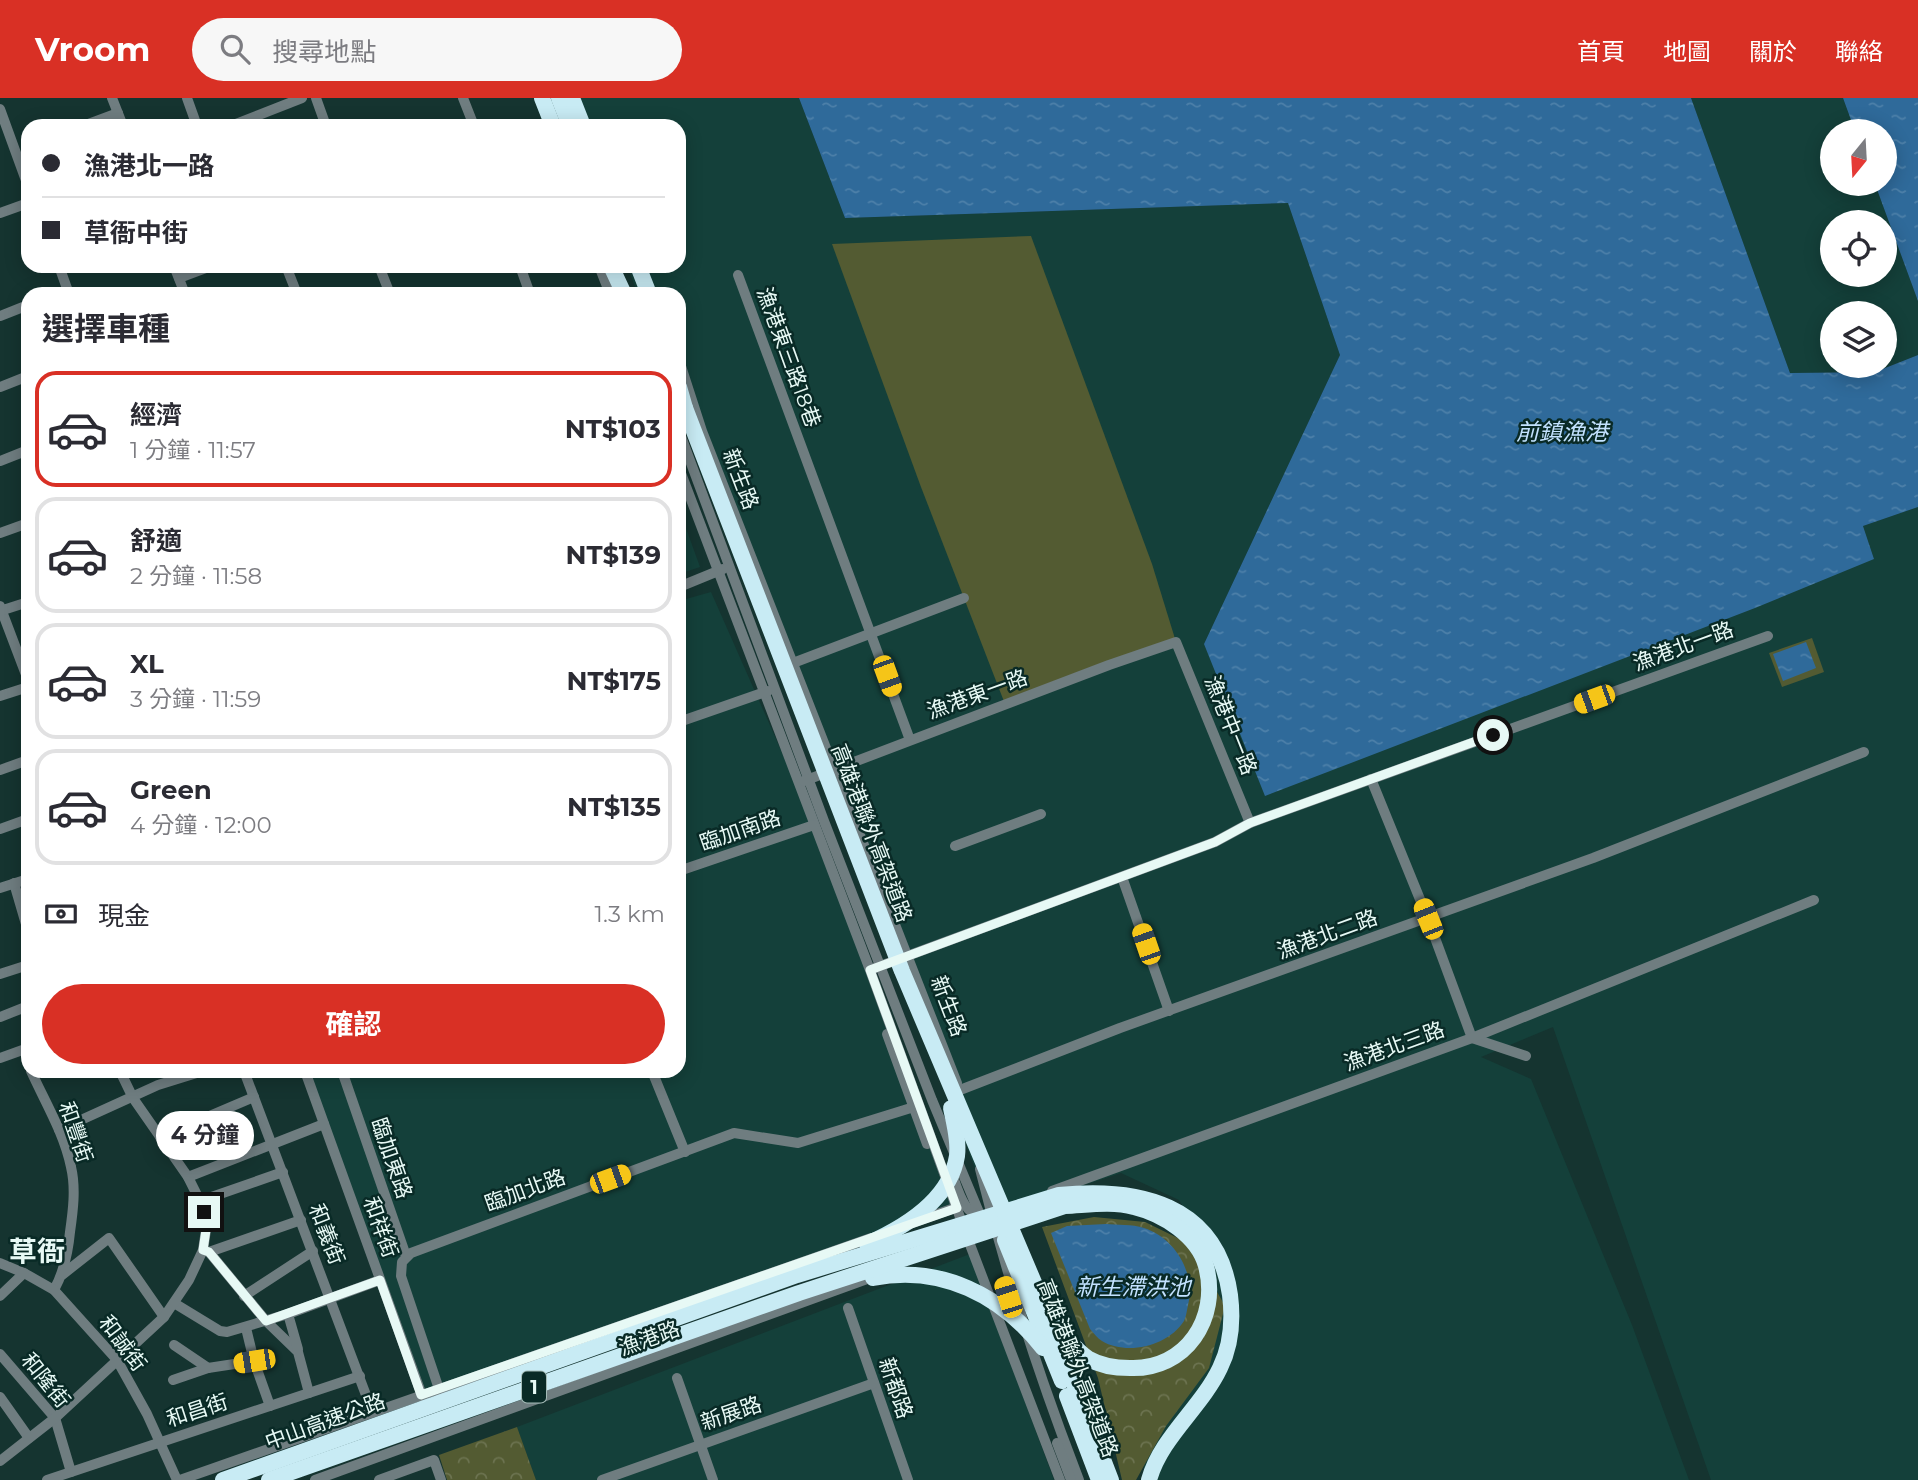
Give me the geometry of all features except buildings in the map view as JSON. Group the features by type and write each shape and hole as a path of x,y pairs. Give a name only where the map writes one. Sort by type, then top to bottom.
{"highway":[{"path":"542,98 550,119"},
{"path":"559,98 567,119"},
{"path":"566,98 574,119"},
{"path":"572,98 582,119"},
{"name":"高雄港聯外高架道路","path":"686,420 902,971 1044,1306 1111,1480"},
{"name":"高雄港聯外高架道路","path":"686,421 893,974 951,1108 1062,1381 1099,1480"},
{"path":"797,1275 885,1237 920,1213 937,1196 951,1174 957,1156 957,1135 951,1108"},
{"path":"797,1275 1059,1195 1124,1193 1152,1200 1172,1209 1197,1227 1219,1256 1228,1283 1231,1324 1220,1367 1161,1450 1149,1480"},
{"path":"799,1293 1065,1206 1111,1204 1135,1207 1164,1219 1191,1240 1206,1265 1209,1302 1197,1338 1169,1362 1141,1369 1113,1368 1089,1359 1066,1338 1044,1306"},
{"path":"799,1293 897,1273 957,1283 976,1290 1009,1311 1035,1338 1062,1381"},
{"name":"中山高速公路","path":"223,1480 797,1275"},
{"name":"中山高速公路","path":"269,1480 799,1293"}],"street":[{"path":"112,98 120,119"},
{"path":"187,98 194,119"},
{"path":"249,119 302,98"},
{"path":"316,98 324,119"},
{"path":"463,98 471,119"},
{"path":"534,98 542,119"},
{"path":"550,98 558,119"},
{"path":"580,98 583,119"},
{"path":"0,109 5,136 16,151 21,166"},
{"path":"102,119 118,113"},
{"path":"16,151 21,149"},
{"path":"0,213 21,206"},
{"path":"177,273 182,287"},
{"path":"179,278 192,273"},
{"name":"漁港東三路18巷","path":"738,275 910,740"},
{"path":"0,316 21,308"},
{"path":"0,387 21,379"},
{"name":"新生路","path":"686,382 702,431 960,1090 986,1214 1047,1418 1071,1480"},
{"path":"0,461 21,453"},
{"name":"新生路","path":"686,455 720,570 799,782 811,826 871,969 932,1100 962,1206 967,1243 1053,1480"},
{"name":"新生路","path":"686,485 871,969 917,1106 962,1206 986,1214"},
{"name":"新生路","path":"686,496 720,570"},
{"path":"0,533 21,526"},
{"path":"686,584 720,570"},
{"path":"793,663 964,598"},
{"path":"21,604 1,609 21,662"},
{"name":"漁港北一路","path":"871,969 1215,842 1250,823 1768,636"},
{"name":"漁港東一路","path":"799,782 1176,642"},
{"name":"漁港中一路","path":"1176,642 1250,823"},
{"path":"0,696 21,689"},
{"path":"686,720 765,692"},
{"name":"漁港北二路","path":"960,1090 1169,1011 1593,858 1864,752"},
{"path":"0,770 21,762"},
{"path":"1371,779 1428,919 1472,1038 1526,1056"},
{"path":"955,846 1041,814"},
{"path":"0,829 21,822"},
{"name":"臨加南路","path":"686,869 811,826"},
{"path":"1122,877 1169,1011"},
{"path":"0,888 21,881"},
{"path":"14,883 21,907"},
{"name":"漁港北三路","path":"986,1214 1472,1038 1814,900"},
{"path":"0,974 21,967"},
{"path":"0,1017 21,1009"},
{"path":"0,1058 21,1050"},
{"name":"和豐街","path":"34,1078 59,1130 71,1168 74,1201 62,1275 54,1290"},
{"path":"0,1461 55,1418 164,1317 206,1251 204,1212 200,1201 188,1177 133,1098 123,1078"},
{"path":"59,1130 158,1085 180,1078"},
{"name":"和義街","path":"247,1078 372,1411"},
{"name":"和祥街","path":"307,1078 435,1436"},
{"name":"臨加東路","path":"344,1078 406,1256"},
{"path":"655,1078 685,1152"},
{"path":"160,1137 254,1097"},
{"name":"臨加北路","path":"406,1256 734,1133 798,1143 917,1106"},
{"path":"188,1177 324,1124"},
{"path":"200,1201 283,1171"},
{"name":"漁港路","path":"178,1480 962,1206"},
{"path":"206,1251 301,1220"},
{"name":"新生路","path":"992,1235 1079,1480"},
{"name":"漁港路","path":"315,1480 992,1235"},
{"path":"62,1275 109,1238 164,1317"},
{"name":"新生路","path":"967,1243 1060,1480"},
{"path":"206,1251 266,1321 298,1352"},
{"path":"244,1296 313,1251"},
{"path":"406,1256 400,1270 401,1276 453,1430"},
{"name":"和誠街","path":"0,1263 54,1290 117,1360 147,1414 178,1480"},
{"path":"0,1296 24,1273"},
{"path":"174,1303 226,1332 288,1314 380,1280"},
{"name":"新都路","path":"848,1308 908,1480"},
{"path":"288,1314 309,1393"},
{"path":"246,1328 270,1406"},
{"path":"174,1345 208,1368"},
{"name":"和隆街","path":"0,1354 55,1418 71,1472"},
{"path":"173,1380 208,1368 254,1361"},
{"name":"和昌街","path":"47,1480 360,1376"},
{"path":"677,1378 713,1480"},
{"name":"新展路","path":"602,1480 874,1383"},
{"path":"0,1397 29,1438"},
{"path":"239,1459 244,1480"},
{"path":"379,1480 434,1460 441,1480"}],"shaded area":[{"path":"562,98 799,98 845,218 1288,203 1340,355 1204,644 1874,559 1863,526 1918,507 1918,1480 1711,1480 1553,1027 1481,1057 1531,1079 1632,1325 1689,1480 1144,1480 1143,1403 1199,1235 1179,1200 1121,1173 993,1215 686,418 686,287 635,287 630,273 686,273 686,119 570,119"},
{"path":"1691,98 1843,98 1851,119 1820,119 1820,196 1879,196 1885,210 1820,210 1820,287 1897,287 1897,244 1918,301 1918,355 1897,363 1897,301 1820,301 1820,373 1790,373"},
{"path":"686,528 700,567 686,572"},
{"path":"711,592 814,825 957,1208 421,1395 308,1078 686,1078 686,599"},
{"path":"970,1254 1054,1480 536,1480 517,1427"}],"green space":[{"path":"1031,236 1152,564 1176,642 1005,704 921,487 832,244"},
{"path":"1812,638 1824,672 1782,687 1769,653"},
{"path":"1094,1217 1145,1222 1190,1244 1225,1306 1209,1368 1166,1426 1136,1480 1122,1480 1098,1378 1042,1227"},
{"path":"517,1427 536,1480 447,1480 439,1455"}],"water":[{"name":"前鎮漁港","path":"799,98 1691,98 1790,373 1820,373 1820,378 1897,378 1897,363 1918,355 1918,507 1863,526 1874,559 1755,608 1265,796 1204,644 1340,355 1288,203 845,218"},
{"path":"1843,98 1918,98 1918,301 1897,244 1897,210 1885,210 1879,196 1897,196 1897,119 1851,119"},
{"path":"1806,642 1816,668 1783,681 1773,654"},
{"name":"新生滯洪池","path":"1067,1226 1135,1226 1155,1233 1174,1248 1186,1269 1190,1293 1185,1319 1177,1330 1158,1342 1123,1348 1102,1341 1090,1329 1051,1233"}],"district":[{"name":"草衙","path":"37,1251"}],"route":[{"path":"204,1212 206,1230 203,1250 209,1252 266,1321 380,1280 421,1395 957,1208 870,970 1215,842 1250,823 1493,735"}]}
